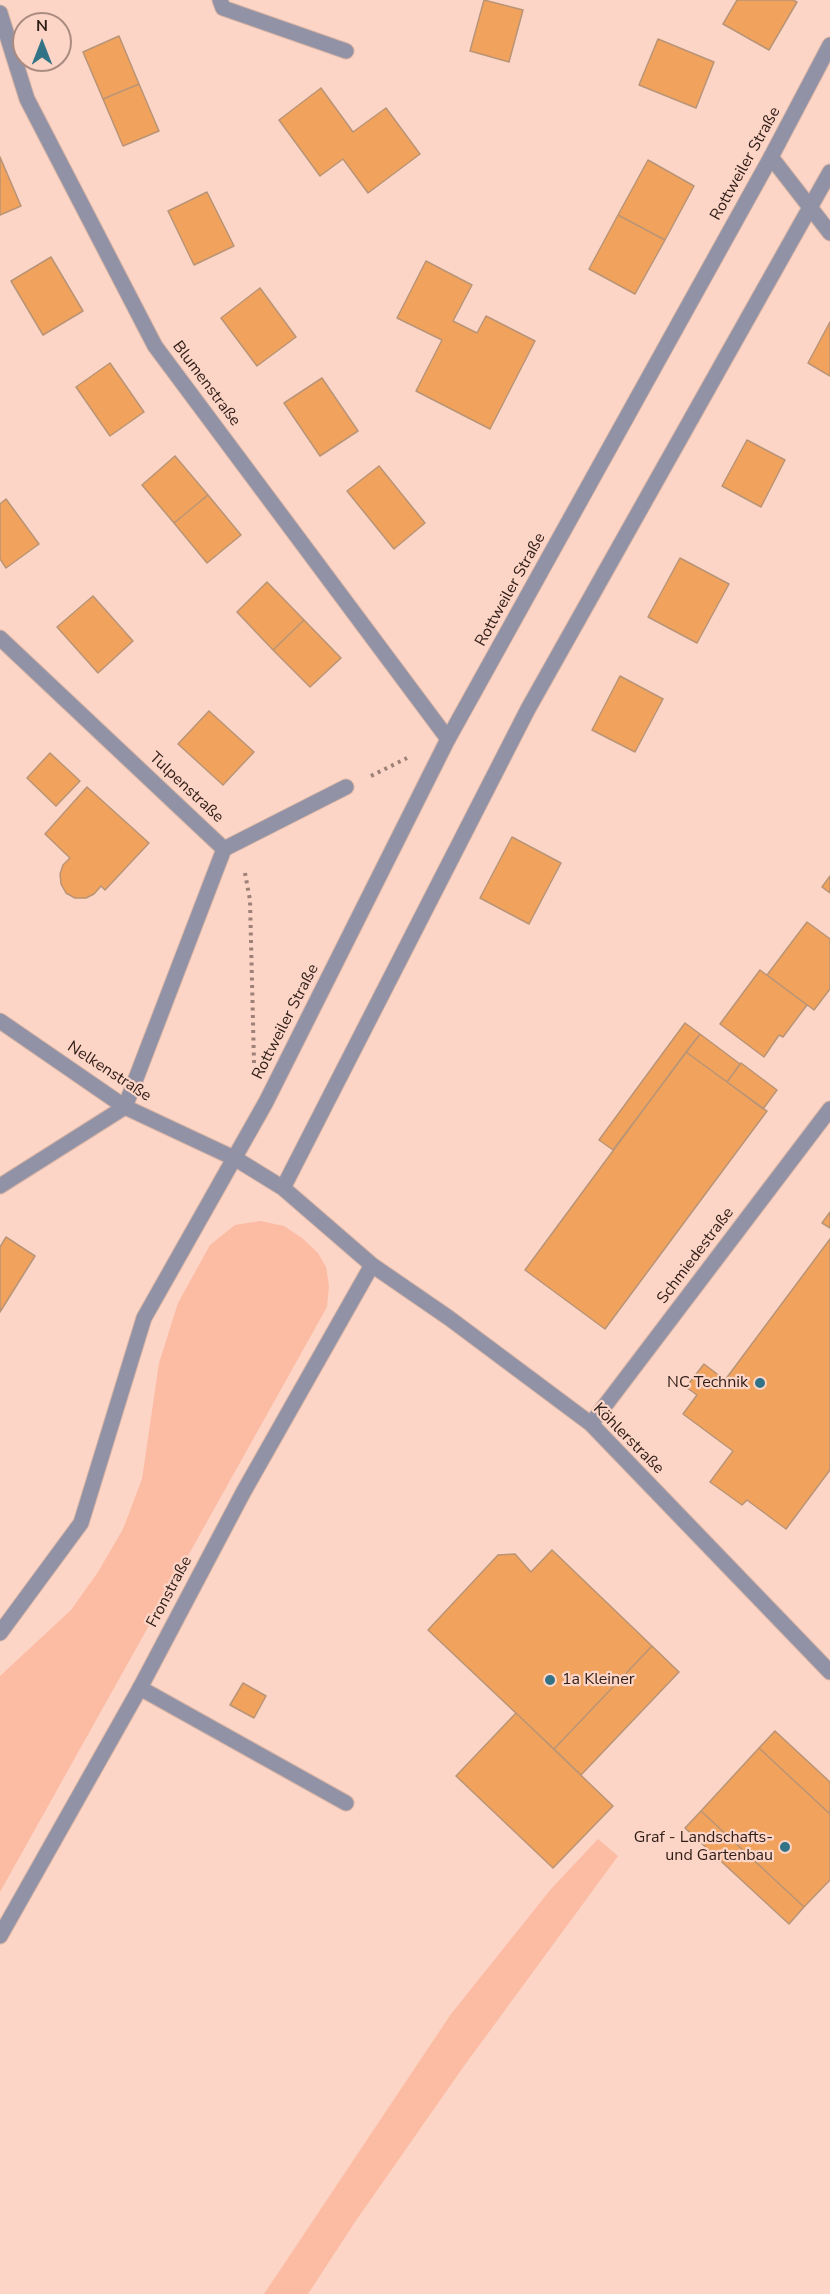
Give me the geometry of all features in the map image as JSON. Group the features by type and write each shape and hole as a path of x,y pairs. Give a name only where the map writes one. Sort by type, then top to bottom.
{"street":[{"path":"220,0 223,8 346,51"},
{"name":"Blumenstraße","path":"0,13 27,99 155,346 448,739"},
{"name":"Rottweiler Straße","path":"0,1633 81,1523 144,1318 236,1159 448,739 771,157 830,45"},
{"path":"771,157 830,233"},
{"path":"283,1188 528,709 830,172"},
{"name":"Tulpenstraße","path":"0,638 224,849 125,1107"},
{"path":"224,849 346,787"},
{"name":"Nelkenstraße","path":"0,1021 125,1107 236,1159"},
{"path":"0,1186 125,1107"},
{"name":"Schmiedestraße","path":"591,1424 830,1109"},
{"path":"236,1159 283,1188 372,1265"},
{"name":"Köhlerstraße","path":"372,1265 449,1318 591,1424 830,1672"},
{"name":"Fronstraße","path":"0,1936 140,1688 244,1491 372,1265"},
{"path":"140,1688 346,1803"}],"path":[{"path":"346,787 448,739"},
{"path":"224,849 244,871 250,900 254,1070"}],"shaded area":[{"path":"260,1221 284,1226 318,1253 326,1267 329,1286 327,1307 0,1892 0,1676 71,1610 98,1572 123,1529 142,1479 159,1363 178,1303 210,1245 235,1225"},
{"path":"598,1839 618,1856 464,2066 355,2222 308,2294 264,2294 451,2014 551,1889"}],"building":[{"path":"484,0 523,10 509,62 470,51"},
{"path":"737,0 793,0 797,2 769,50 723,24"},
{"path":"119,36 139,84 103,99 83,52"},
{"path":"658,39 714,62 696,108 639,85"},
{"path":"139,84 159,131 123,146 103,99"},
{"path":"321,88 353,132 386,108 420,154 368,193 343,159 320,176 279,120"},
{"path":"0,157 21,206 0,215"},
{"path":"648,160 694,186 665,240 618,215"},
{"path":"207,192 234,246 194,265 168,211"},
{"path":"618,215 665,240 635,294 589,269"},
{"path":"51,257 83,311 43,335 11,281"},
{"path":"426,261 472,285 453,321 477,333 486,316 535,341 490,429 416,391 442,340 397,318"},
{"path":"260,288 296,337 257,366 221,318"},
{"path":"830,322 830,376 808,363"},
{"path":"110,363 144,412 110,436 76,387"},
{"path":"322,378 358,431 320,456 284,403"},
{"path":"747,440 785,460 761,507 722,486"},
{"path":"175,456 208,495 174,523 142,485"},
{"path":"379,466 425,523 394,549 347,491"},
{"path":"208,495 241,535 207,563 174,523"},
{"path":"6,499 39,544 6,568 0,559 0,504"},
{"path":"680,558 729,584 697,643 648,617"},
{"path":"267,582 304,620 273,650 237,612"},
{"path":"93,596 133,641 98,673 57,627"},
{"path":"304,620 341,658 310,687 273,650"},
{"path":"620,676 663,699 635,752 592,730"},
{"path":"209,711 254,752 223,785 178,744"},
{"path":"50,753 80,781 56,806 27,778"},
{"path":"87,787 149,843 105,890 101,886 94,894 86,898 75,898 66,893 61,884 60,874 63,865 70,858 45,834"},
{"path":"512,837 561,863 529,924 480,898"},
{"path":"830,876 830,893 822,887"},
{"path":"807,922 830,939 830,989 814,1010 767,975"},
{"path":"760,970 807,1005 783,1037 779,1035 764,1057 720,1024"},
{"path":"685,1023 700,1034 613,1150 599,1140"},
{"path":"700,1034 740,1064 727,1082 686,1052"},
{"path":"686,1052 767,1111 605,1329 525,1270"},
{"path":"741,1063 777,1090 763,1109 727,1082"},
{"path":"830,1212 830,1228 822,1223"},
{"path":"6,1237 35,1256 0,1312 0,1247"},
{"name":"NC Technik","path":"830,1239 830,1470 786,1529 747,1500 742,1505 710,1482 733,1451 683,1414 697,1395 686,1387 704,1364 725,1380"},
{"name":"1a Kleiner","path":"552,1550 652,1646 554,1749 428,1630 498,1555 515,1554 531,1572"},
{"path":"652,1646 679,1672 581,1775 554,1749"},
{"path":"243,1683 266,1696 254,1718 230,1705"},
{"path":"516,1713 613,1806 553,1868 456,1776"},
{"path":"775,1731 830,1782 830,1814 759,1748"},
{"name":"Graf - Landschafts- und Gartenbau","path":"759,1748 830,1814 830,1880 804,1907 701,1811"},
{"path":"701,1811 804,1907 789,1924 685,1828"}],"place":[{"name":"NC Technik","path":"760,1383"},
{"name":"1a Kleiner","path":"550,1680"},
{"name":"Graf - Landschafts- und Gartenbau","path":"785,1847"}]}
